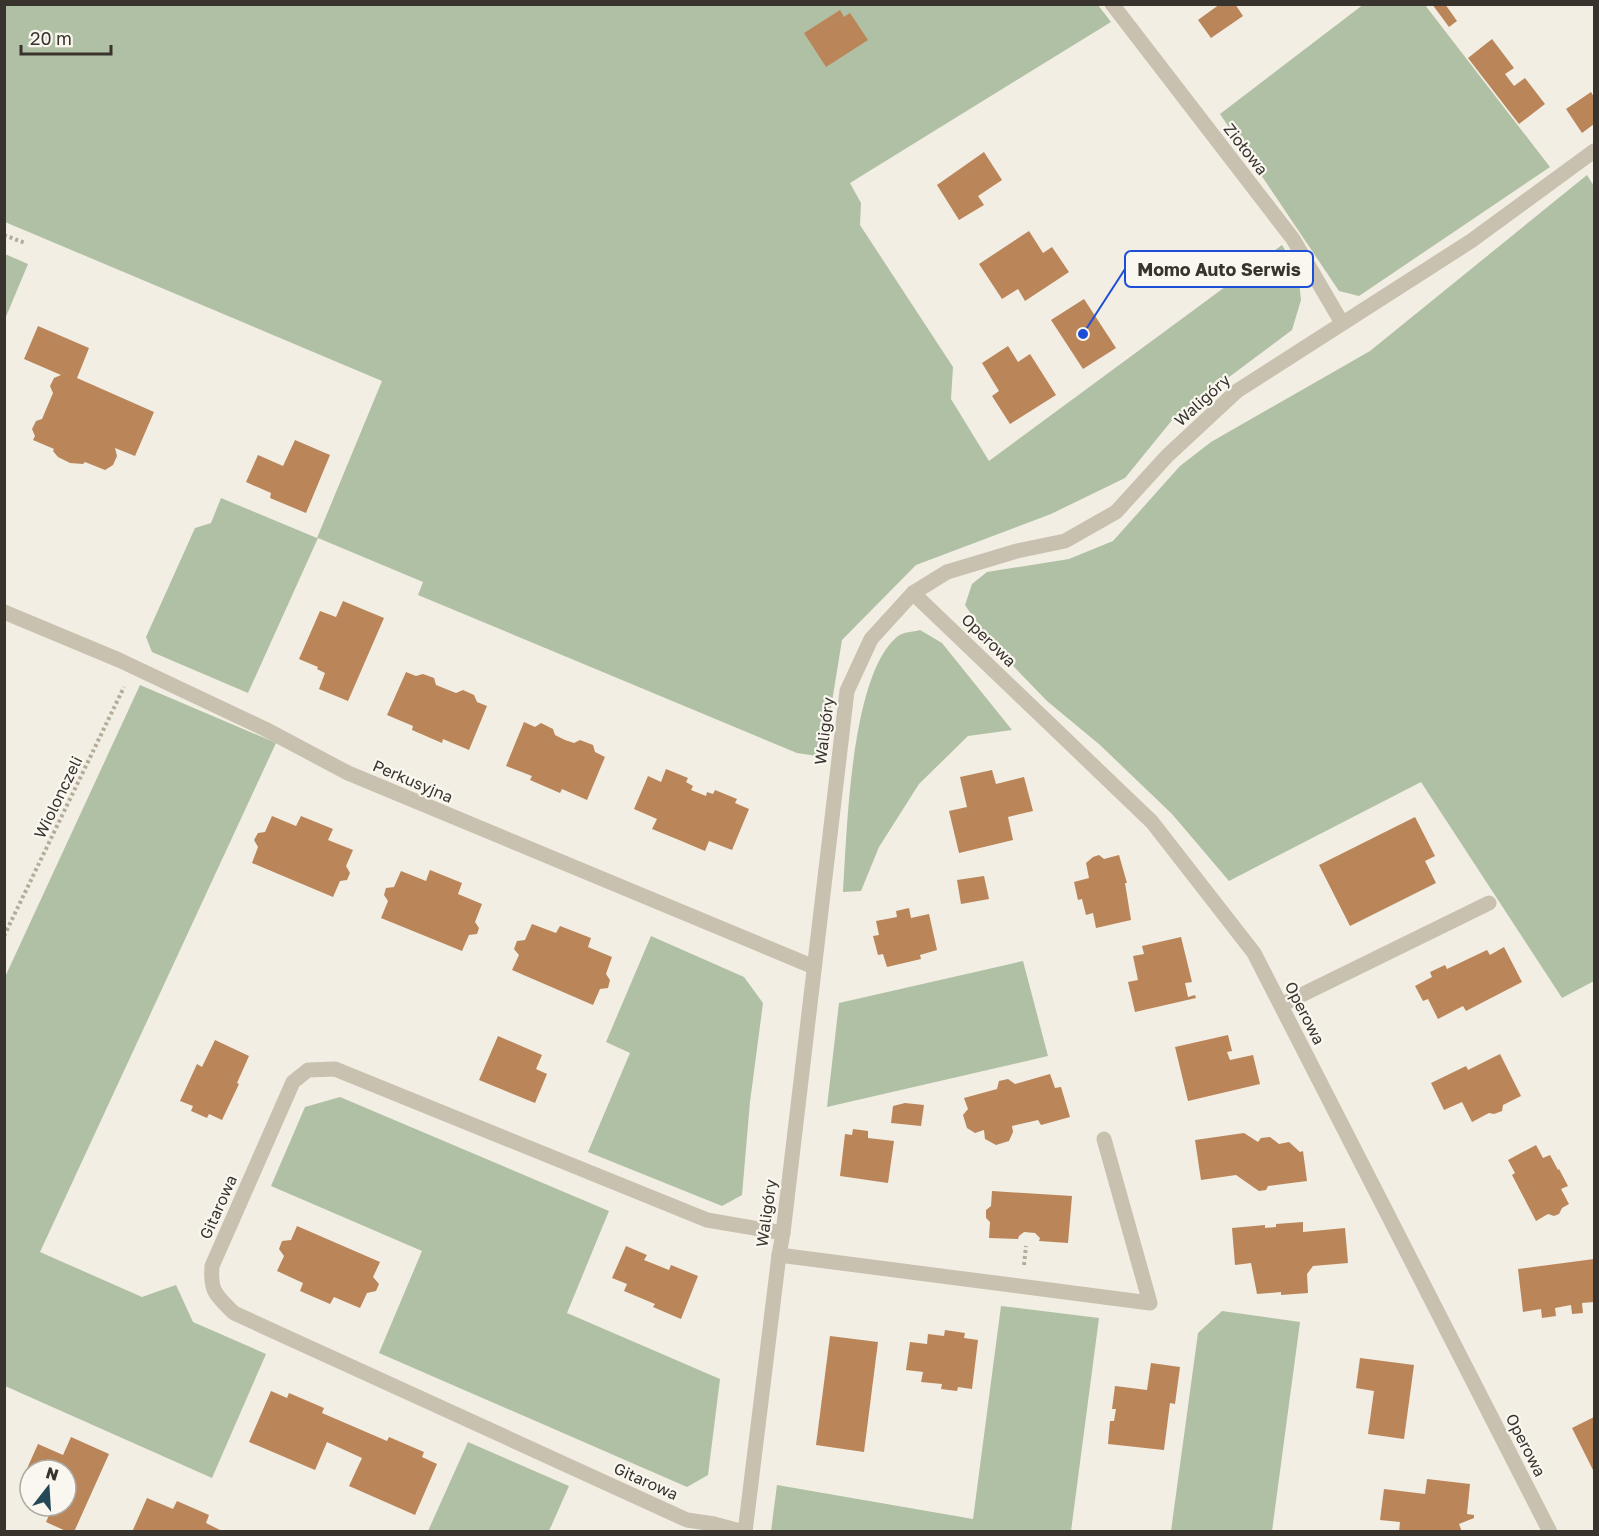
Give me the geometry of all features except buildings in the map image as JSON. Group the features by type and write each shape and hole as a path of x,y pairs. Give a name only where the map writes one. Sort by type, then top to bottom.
{"street":[{"name":"Ziołowa","path":"1112,4 1293,239 1342,323"},
{"name":"Waligóry","path":"744,1532 783,1233 847,691 871,639 913,593 947,572 1017,551 1065,541 1116,512 1167,456 1237,391 1471,241 1594,151"},
{"name":"Operowa","path":"913,593 1152,822 1254,953 1550,1532"},
{"name":"Perkusyjna","path":"4,612 265,729 348,773 814,967"},
{"path":"1281,1005 1489,903"},
{"name":"Gitarowa","path":"744,1532 687,1520 234,1313 210,1285 212,1266 294,1082 308,1070 335,1070 707,1220 783,1233"},
{"path":"779,1255 1150,1303 1104,1139"}],"path":[{"path":"4,235 25,243"},
{"name":"Wiolonczeli","path":"4,936 133,668"}],"green space":[{"path":"1364,4 1425,5 1550,167 1359,296 1339,291 1220,114"},
{"path":"4,5 1098,5 1111,22 850,183 861,203 860,225 953,367 951,399 989,461 1282,245 1298,271 1301,300 1292,330 1173,419 1125,478 1051,514 916,565 842,640 823,757 797,753 418,595 423,582 318,538 248,693 152,652 146,637 195,528 211,523 221,498 317,538 382,381 5,222"},
{"path":"1587,175 1594,186 1594,981 1562,998 1421,782 1229,881 1172,814 1100,745 1047,701 989,641 965,605 972,584 987,572 1069,559 1113,541 1180,466 1211,442 1370,351"},
{"path":"5,254 28,264 5,319"},
{"path":"920,630 942,643 1012,730 968,736 919,784 879,847 861,891 843,892 854,756 870,684 882,655 898,636"},
{"path":"140,685 276,743 40,1252 142,1297 176,1285 193,1322 266,1354 212,1478 5,1386 5,977"},
{"path":"651,936 744,977 763,1003 750,1102 742,1195 722,1206 588,1152 630,1053 606,1042"},
{"path":"1023,961 1048,1056 827,1107 839,1003"},
{"path":"340,1097 609,1211 567,1313 720,1379 708,1475 687,1487 379,1353 422,1251 271,1186 305,1107"},
{"path":"1001,1306 1099,1318 1071,1531 771,1531 777,1485 973,1519"},
{"path":"1222,1311 1300,1322 1272,1531 1171,1531 1198,1333"},
{"path":"468,1442 569,1486 549,1531 428,1531"}],"place":[{"name":"Momo Auto Serwis","path":"1083,334"}]}
